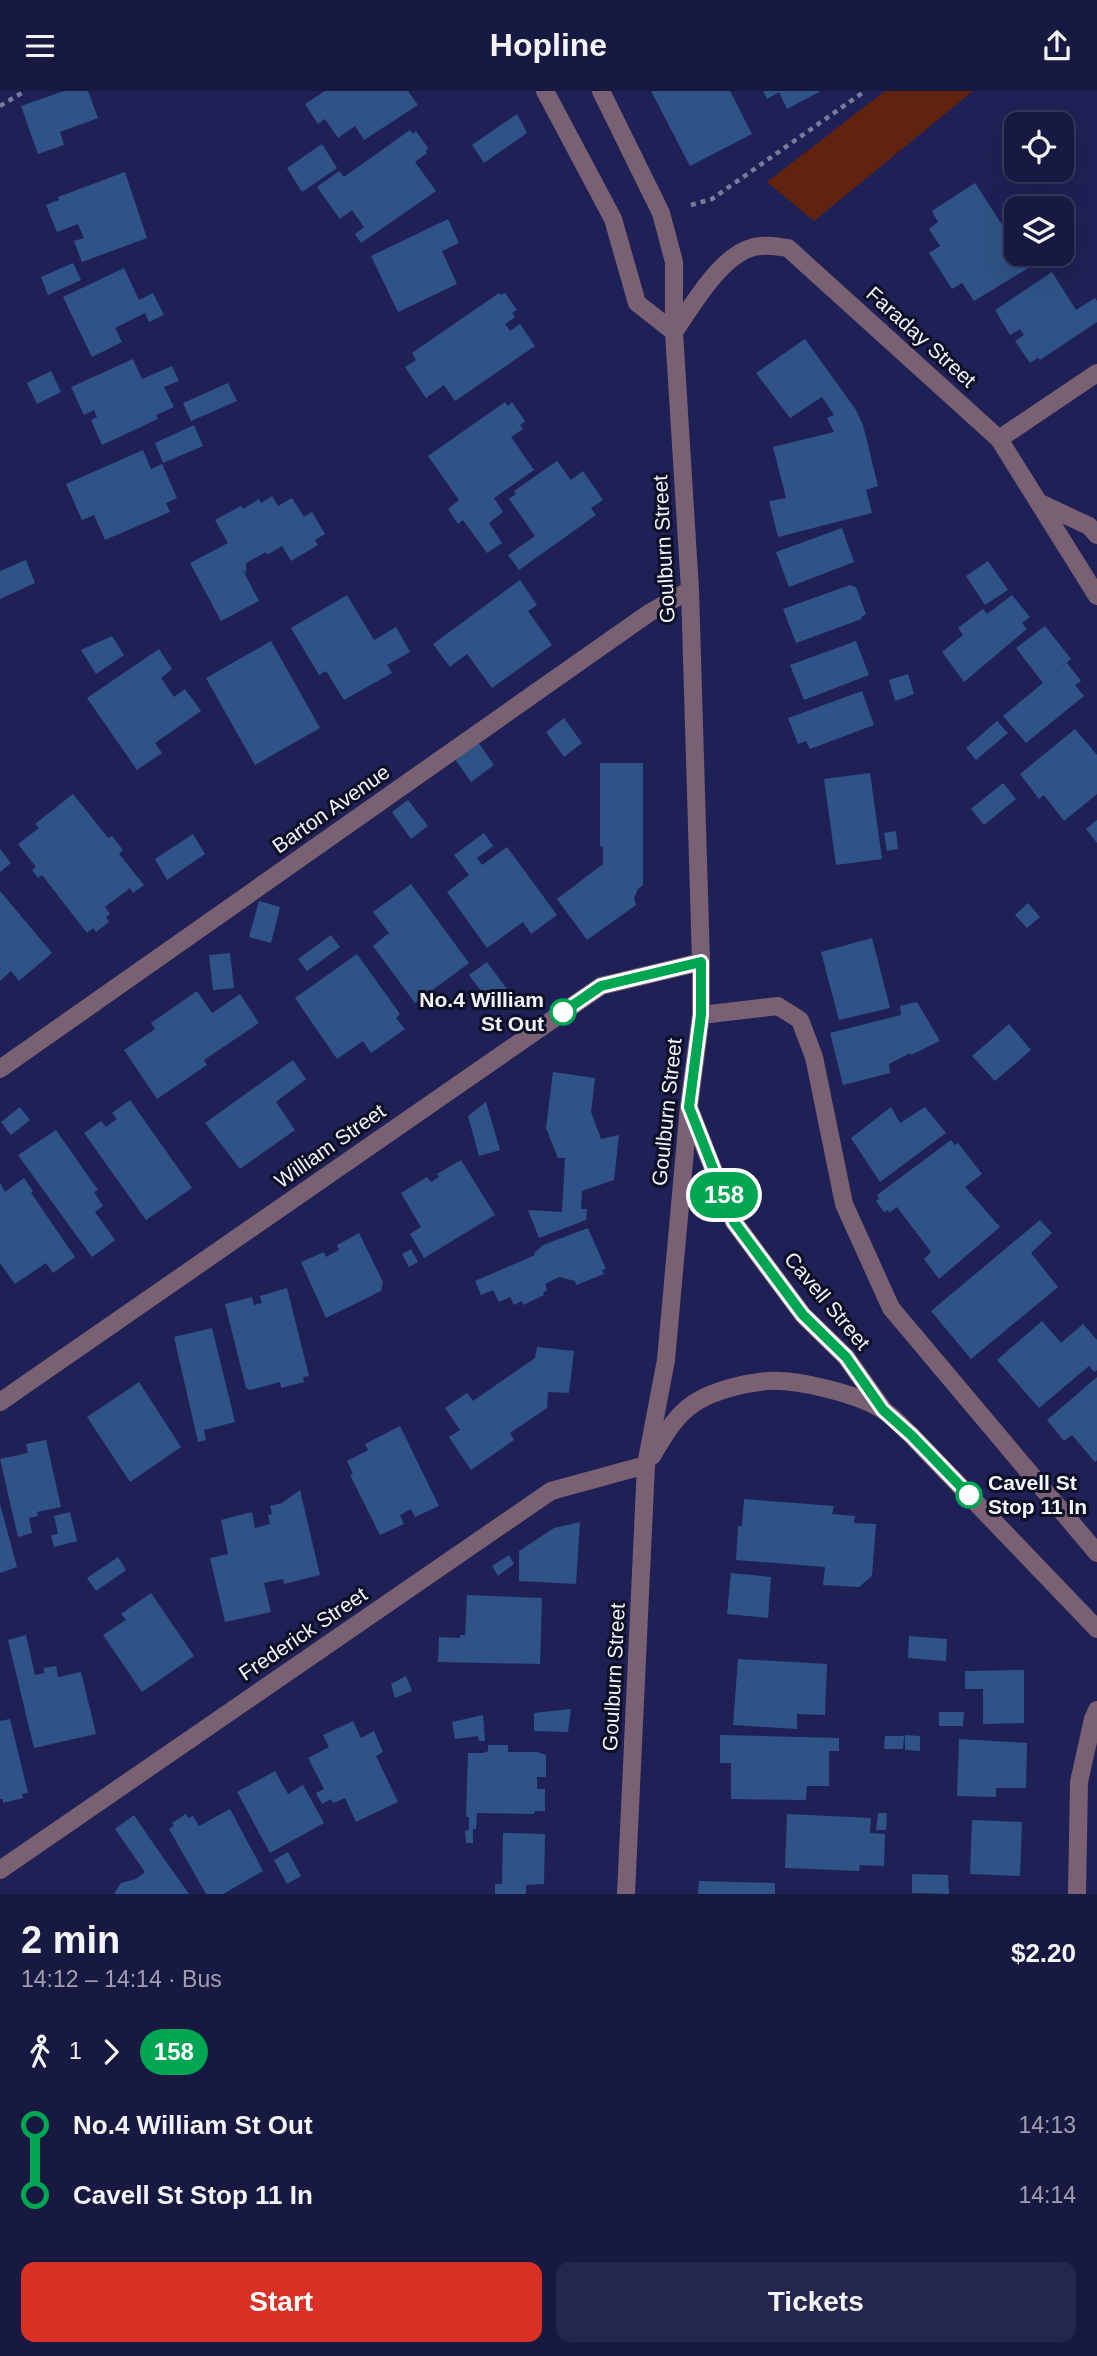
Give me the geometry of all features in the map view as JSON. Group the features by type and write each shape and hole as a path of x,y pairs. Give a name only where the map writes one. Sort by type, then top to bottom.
{"street":[{"path":"545,91 613,219 637,303 674,332"},
{"name":"Goulburn Street","path":"601,91 661,213 674,262 674,332 690,590 701,962 701,1015 689,1107 666,1360 646,1465 626,1894"},
{"name":"Faraday Street","path":"674,332 716,273 736,255 759,246 788,248 999,439 1097,596"},
{"path":"999,439 1097,373"},
{"path":"1040,503 1089,526 1097,535"},
{"name":"Barton Avenue","path":"0,1069 638,621 690,590"},
{"name":"William Street","path":"0,1402 601,986 701,962"},
{"path":"701,1015 778,1006 800,1020 814,1056 844,1204 891,1308 1097,1553"},
{"name":"Cavell Street","path":"689,1107 734,1222 803,1315 846,1357 883,1410 911,1435 1097,1629"},
{"name":"Cavell Street","path":"646,1465 675,1420 697,1401 734,1387 770,1381 805,1385 849,1394 883,1410"},
{"name":"Frederick Street","path":"0,1870 551,1491 646,1465"},
{"path":"1077,1894 1079,1783 1097,1710"}],"path":[{"path":"0,106 25,91"},
{"path":"661,213 712,199 865,91"}],"shaded area":[{"path":"885,91 973,91 814,221 767,182"}],"building":[{"path":"64,91 88,91 98,118 60,132 64,145 38,154 21,106"},
{"path":"325,91 408,91 418,105 364,140 355,126 338,138 325,119 318,124 305,104"},
{"path":"651,91 730,91 752,134 690,166"},
{"path":"763,91 821,91 787,109 779,92 767,99"},
{"path":"517,114 527,133 484,163 472,145"},
{"path":"410,130 413,134 416,131 428,148 427,153 415,162 436,191 361,243 355,234 364,227 352,210 340,219 317,187 339,171 344,177"},
{"path":"322,144 337,168 302,192 287,168"},
{"path":"125,172 147,238 82,262 74,241 84,238 78,224 57,232 46,205 59,200 58,197"},
{"path":"975,183 1004,228 1004,266 1032,266 974,301 962,283 952,289 929,253 940,246 929,229 938,222 932,211"},
{"path":"448,219 459,243 442,251 457,284 398,312 371,256"},
{"path":"73,263 81,280 48,295 41,277"},
{"path":"124,268 139,300 153,293 164,315 149,322 145,313 115,328 122,342 92,357 63,297"},
{"path":"1052,272 1076,310 1095,298 1097,322 1040,360 1038,358 1030,363 1015,341 1024,335 1020,329 1010,335 995,310"},
{"path":"499,293 505,293 517,310 512,313 515,317 505,324 510,331 520,324 535,346 455,401 444,385 426,398 405,367 416,360 412,353"},
{"path":"805,339 856,410 863,425 878,486 866,490 872,513 778,537 769,501 786,498 773,447 834,432 827,418 834,415 822,397 790,418 756,373"},
{"path":"133,359 142,379 172,366 179,381 164,387 174,407 156,415 158,419 102,445 91,420 97,417 94,410 84,415 71,387"},
{"path":"51,371 61,392 37,404 27,383"},
{"path":"228,383 237,401 191,421 183,403"},
{"path":"505,402 508,406 512,402 525,421 520,425 523,429 511,437 534,470 494,498 503,512 489,523 502,543 487,553 463,520 458,524 448,509 459,500 428,456"},
{"path":"194,425 203,446 163,463 155,443"},
{"path":"143,450 151,469 162,464 177,498 166,503 170,512 105,540 94,515 82,520 66,484"},
{"path":"557,461 571,480 583,471 603,500 591,508 596,515 519,570 508,555 535,536 509,499 516,494 514,491"},
{"path":"272,496 278,506 292,498 304,517 312,512 325,534 315,540 318,545 291,561 282,546 246,563 246,574 241,567 259,601 221,621 190,563 228,543 215,520 241,506 243,509 259,499 261,503"},
{"path":"842,528 854,562 789,587 776,552"},
{"path":"26,560 35,583 0,599 0,571"},
{"path":"988,561 1008,590 985,605 966,576"},
{"path":"520,580 537,605 528,611 552,645 492,688 467,654 450,667 433,644"},
{"path":"850,585 856,587 866,614 862,619 796,643 783,609"},
{"path":"347,595 374,640 396,627 410,652 387,665 392,673 344,700 326,671 319,675 291,628"},
{"path":"1012,595 1030,617 1022,623 1027,629 964,682 942,652 963,635 958,628 983,609 987,614"},
{"path":"1045,626 1071,659 1054,674 1067,663 1081,681 1075,685 1084,696 1026,743 1003,716 1043,683 1016,648"},
{"path":"112,636 124,655 96,674 81,650"},
{"path":"271,641 320,728 255,765 206,678"},
{"path":"856,641 869,675 804,700 790,665"},
{"path":"159,649 172,669 161,678 174,697 185,689 201,711 155,743 162,753 137,770 87,698"},
{"path":"908,674 914,694 895,701 889,680"},
{"path":"862,691 874,725 810,749 806,741 798,744 788,718"},
{"path":"564,718 582,743 564,757 546,732"},
{"path":"997,721 1008,733 976,760 966,748"},
{"path":"1075,729 1097,755 1097,794 1064,821 1044,795 1039,799 1020,774"},
{"path":"478,742 494,765 471,782 455,759"},
{"path":"600,763 643,763 643,885 634,898 636,905 587,940 557,899 603,864 603,846 600,847"},
{"path":"870,773 882,859 836,865 824,779"},
{"path":"1003,783 1016,799 984,825 971,809"},
{"path":"73,794 108,838 112,836 123,850 119,854 144,885 133,893 130,888 105,907 110,914 106,917 109,922 96,932 93,928 87,933 42,875 38,878 32,870 36,867 18,844 39,828 35,824"},
{"path":"408,800 428,826 411,839 392,812"},
{"path":"1097,820 1097,843 1086,829"},
{"path":"896,831 898,849 887,851 884,833"},
{"path":"484,833 493,846 477,858 482,865 507,847 557,915 531,934 523,922 487,948 447,892 469,875 454,855"},
{"path":"193,834 205,854 167,880 155,859"},
{"path":"0,849 11,863 0,872"},
{"path":"411,884 469,963 415,1003 373,946 389,933 373,912"},
{"path":"0,891 52,953 19,981 11,971 0,981"},
{"path":"259,901 280,907 271,943 249,937"},
{"path":"1028,903 1040,917 1027,928 1015,915"},
{"path":"331,935 340,947 307,971 298,959"},
{"path":"872,938 890,1008 839,1020 821,952"},
{"path":"230,953 234,988 213,990 209,955"},
{"path":"357,954 400,1014 396,1018 405,1029 371,1053 363,1041 337,1059 295,998"},
{"path":"487,962 512,996 494,1008 469,975"},
{"path":"197,991 212,1013 240,994 259,1023 204,1060 207,1065 157,1099 124,1050 155,1029 151,1023"},
{"path":"917,1002 940,1041 889,1064 890,1073 843,1085 830,1033 901,1015 900,1006"},
{"path":"1009,1024 1031,1050 995,1081 972,1056"},
{"path":"293,1060 306,1079 276,1102 295,1130 240,1169 205,1123"},
{"path":"553,1072 595,1078 591,1112 601,1139 619,1135 614,1180 582,1191 581,1209 587,1209 586,1220 539,1238 528,1210 562,1212 565,1158 558,1158 546,1128"},
{"path":"130,1100 192,1188 146,1220 84,1133 101,1121 106,1127 117,1119 112,1113"},
{"path":"486,1102 500,1150 479,1156 468,1116"},
{"path":"20,1107 30,1120 11,1135 1,1122"},
{"path":"891,1107 900,1123 925,1107 946,1133 880,1182 851,1138"},
{"path":"56,1130 98,1190 94,1192 103,1206 95,1212 115,1240 92,1257 18,1155"},
{"path":"951,1140 955,1145 958,1143 982,1174 965,1187 1000,1227 939,1279 924,1259 931,1252 897,1207 889,1213 888,1210 884,1212 876,1201 879,1199 877,1195"},
{"path":"461,1160 495,1215 424,1258 410,1234 421,1227 401,1193 427,1177 431,1182 439,1177 437,1174"},
{"path":"24,1178 33,1191 31,1193 75,1257 53,1273 46,1263 15,1284 0,1263 0,1183 5,1192"},
{"path":"1040,1220 1052,1233 1031,1253 1058,1287 971,1359 931,1311"},
{"path":"588,1228 606,1269 602,1270 604,1274 576,1285 575,1281 559,1277 545,1284 547,1290 544,1295 523,1305 522,1301 514,1305 510,1297 499,1302 493,1290 481,1295 475,1281 535,1255 543,1245"},
{"path":"359,1233 383,1282 381,1291 326,1318 301,1262 324,1252 326,1257 339,1250 337,1245"},
{"path":"411,1249 418,1262 409,1267 402,1254"},
{"path":"287,1288 309,1376 303,1377 304,1382 281,1388 280,1382 250,1390 246,1388 225,1304 252,1297 254,1305 262,1303 260,1296"},
{"path":"1042,1321 1061,1343 1083,1324 1097,1340 1097,1370 1094,1372 1089,1366 1039,1408 997,1360"},
{"path":"212,1328 235,1422 204,1430 206,1440 198,1442 174,1337"},
{"path":"537,1347 574,1351 569,1393 548,1392 547,1408 510,1433 514,1440 471,1470 449,1437 460,1430 445,1408 467,1393 473,1401 535,1358"},
{"path":"1097,1377 1095,1462 1072,1435 1064,1441 1047,1420"},
{"path":"139,1382 181,1447 130,1482 87,1417"},
{"path":"400,1426 439,1506 415,1517 411,1509 400,1515 404,1524 380,1535 350,1475 353,1474 347,1461 368,1450 365,1444"},
{"path":"46,1440 61,1507 37,1512 38,1516 29,1518 32,1533 18,1537 0,1459 28,1453 26,1444"},
{"path":"300,1490 320,1575 284,1584 283,1579 264,1583 271,1612 225,1622 210,1558 228,1554 221,1520 252,1512 255,1528 270,1524 270,1506 282,1503"},
{"path":"744,1499 834,1506 832,1514 855,1516 854,1523 876,1524 872,1576 859,1587 823,1585 825,1567 736,1560 738,1526 742,1526"},
{"path":"0,1504 17,1567 0,1573"},
{"path":"70,1512 77,1541 54,1547 51,1535 58,1534 54,1516"},
{"path":"580,1522 576,1584 519,1581 519,1551 554,1528"},
{"path":"509,1555 514,1564 498,1576 492,1566"},
{"path":"118,1557 126,1570 96,1591 87,1578"},
{"path":"731,1573 771,1577 768,1618 727,1614"},
{"path":"151,1593 194,1656 142,1692 103,1635 126,1620 121,1614"},
{"path":"467,1595 542,1598 540,1664 438,1662 439,1637 460,1638 460,1635 465,1635"},
{"path":"26,1635 35,1675 44,1673 44,1668 56,1666 58,1677 81,1672 96,1734 34,1748 8,1640"},
{"path":"909,1636 947,1639 946,1661 908,1658"},
{"path":"738,1659 827,1664 825,1715 797,1714 797,1729 733,1725"},
{"path":"1024,1670 1024,1723 983,1724 983,1689 965,1689 965,1671"},
{"path":"406,1676 412,1691 395,1698 391,1684"},
{"path":"571,1709 568,1732 534,1731 534,1713"},
{"path":"939,1712 964,1712 963,1726 939,1726"},
{"path":"483,1715 485,1741 479,1741 478,1736 455,1739 452,1722"},
{"path":"10,1719 28,1793 22,1794 23,1798 3,1803 3,1799 0,1799 0,1721"},
{"path":"353,1721 361,1738 374,1731 383,1752 376,1756 398,1802 356,1822 345,1798 333,1803 331,1799 322,1804 316,1793 324,1789 308,1758 329,1747 323,1735"},
{"path":"720,1735 839,1738 839,1751 829,1751 829,1786 807,1786 806,1800 731,1799 731,1763 720,1763"},
{"path":"905,1735 920,1736 920,1751 905,1750"},
{"path":"885,1736 904,1736 903,1749 884,1749"},
{"path":"959,1739 1027,1743 1026,1788 996,1788 996,1797 957,1796"},
{"path":"488,1745 508,1745 508,1752 537,1752 546,1755 546,1777 537,1777 537,1789 545,1789 545,1811 535,1811 534,1814 477,1813 473,1843 466,1843 465,1831 469,1830 469,1817 466,1817 468,1753 484,1753 488,1751"},
{"path":"275,1771 288,1794 303,1785 324,1823 270,1853 237,1792"},
{"path":"230,1809 263,1871 223,1894 206,1894 169,1829 174,1826 172,1823 186,1814 188,1818 193,1816 199,1826"},
{"path":"878,1813 887,1813 886,1830 876,1830"},
{"path":"787,1814 871,1818 870,1833 885,1834 884,1866 860,1865 859,1871 785,1868"},
{"path":"134,1815 189,1894 114,1894 121,1883 136,1879 145,1872 115,1829"},
{"path":"972,1820 1022,1822 1020,1876 970,1874"},
{"path":"503,1833 545,1834 544,1884 526,1885 526,1894 495,1894 495,1884 502,1884"},
{"path":"288,1852 301,1876 287,1884 274,1860"},
{"path":"912,1874 948,1875 949,1894 912,1893"},
{"path":"699,1881 775,1883 775,1894 698,1894"}],"bus line":[{"name":"158","path":"563,1012 601,986 701,962 701,1015 689,1107 734,1222 803,1315 846,1357 883,1410 969,1495"}],"place":[{"name":"No.4 William St Out","path":"563,1012"},
{"name":"Cavell St Stop 11 In","path":"969,1495"}]}
